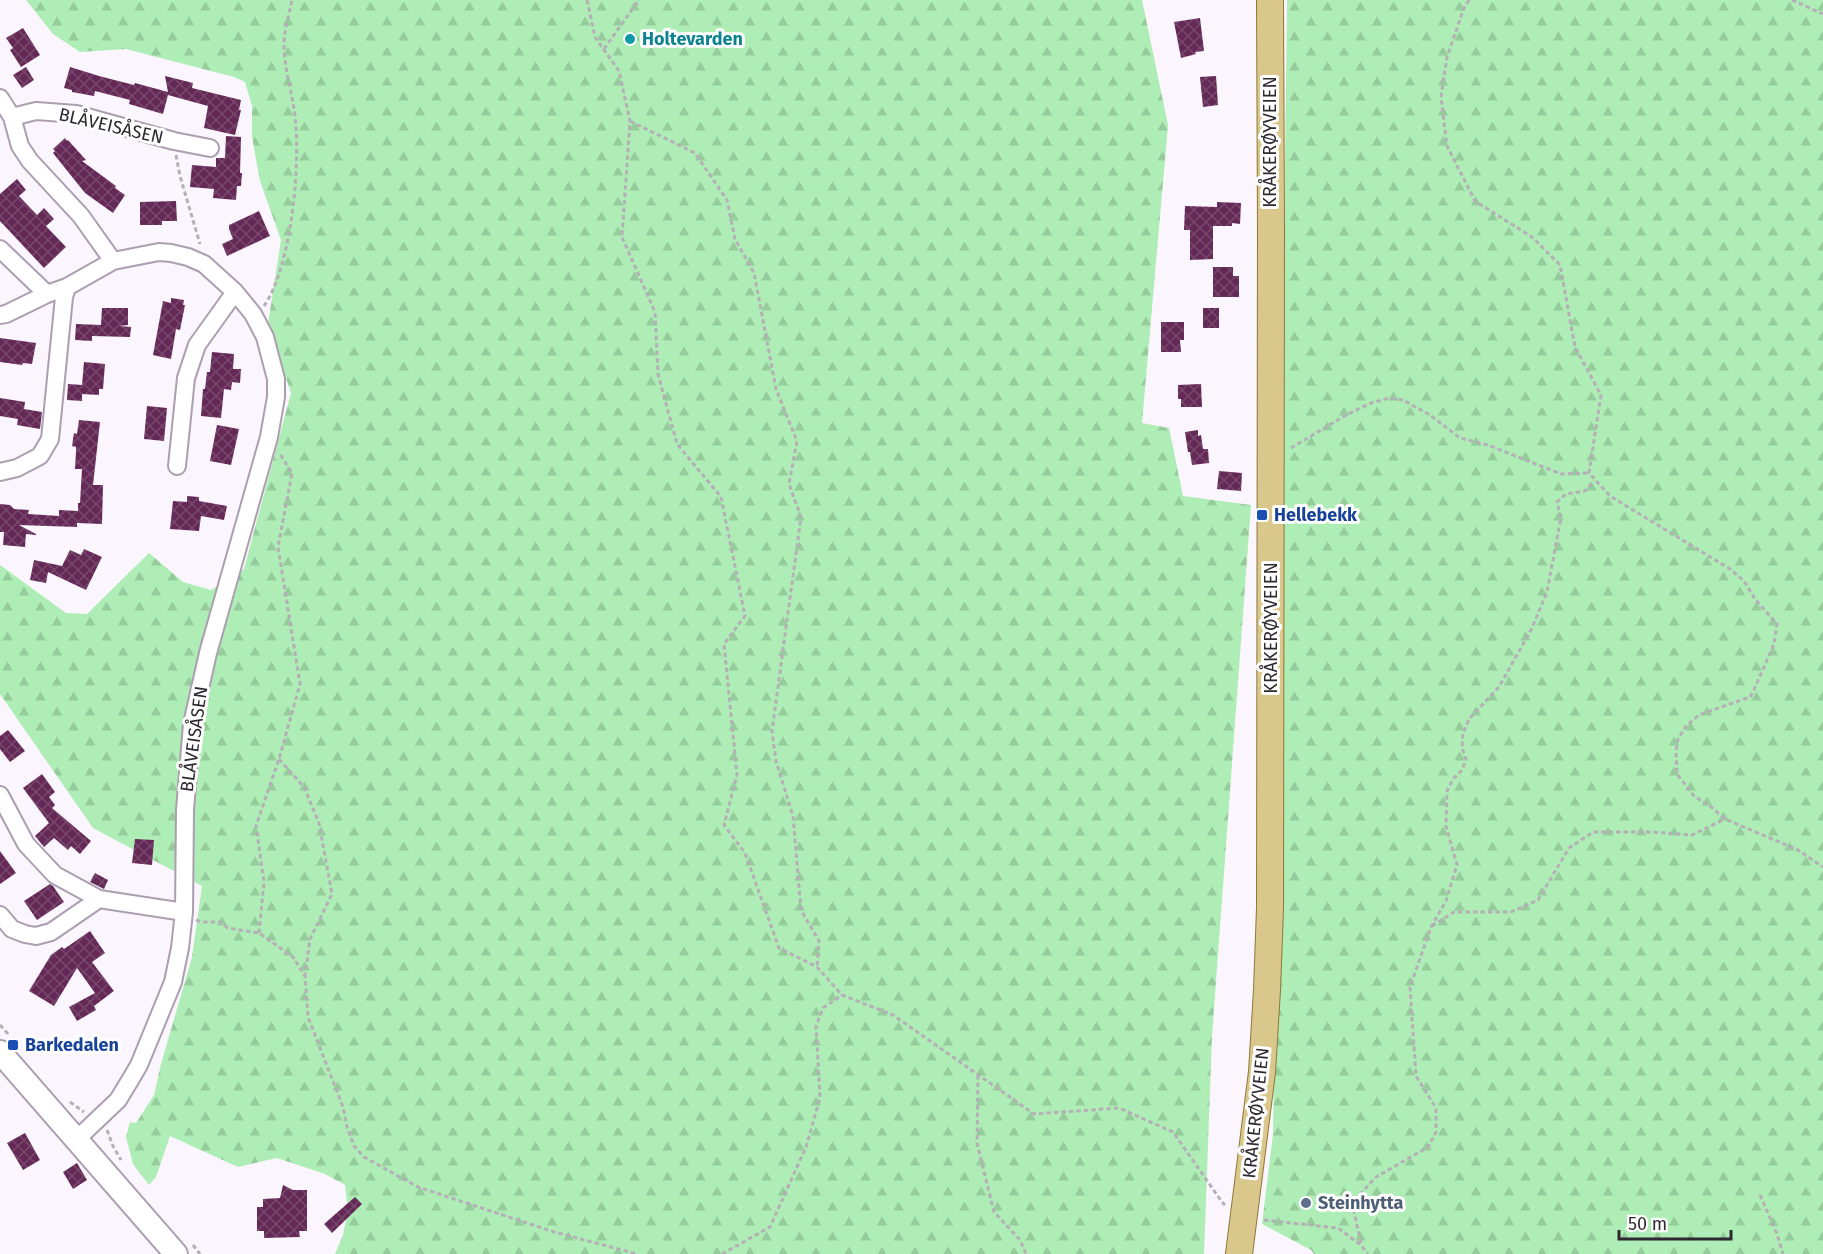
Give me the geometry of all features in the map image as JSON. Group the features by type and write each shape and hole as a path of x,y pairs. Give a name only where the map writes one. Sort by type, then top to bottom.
{"main road":[{"name":"KRÅKERØYVEIEN","path":"1239,1254 1262,1072 1268,990 1271,769 1270,0"},
{"path":"0,1052 176,1254"}],"street":[{"path":"0,98 12,117 20,146 30,161 81,216 113,261"},
{"name":"BLÅVEISÅSEN","path":"12,117 36,111 76,114 174,141 210,148"},
{"path":"0,249 47,294"},
{"name":"BLÅVEISÅSEN","path":"0,315 67,287 113,261 159,252 171,253 204,264 235,292 253,314 265,337 276,379 276,397 269,437 211,642 192,723 185,810 184,912 173,982 139,1065 118,1100 77,1139"},
{"path":"0,472 17,468 40,456 50,439 64,297 67,287"},
{"path":"177,466 186,378 197,345 235,292"},
{"path":"0,795 26,844 55,875 99,899 184,912"},
{"path":"0,915 12,928 36,936 51,932 99,899"}],"path":[{"path":"253,314 263,308 272,296 292,216 298,143 284,45 292,0"},
{"path":"586,0 595,37 619,71 630,121 622,237 655,312 658,374 677,444 721,497 745,616 724,644 737,775 724,825 745,852 779,948 817,967 842,995 893,1014 1034,1114 1119,1108 1173,1132 1221,1203 1244,1216 1338,1228 1361,1245 1368,1254"},
{"path":"604,49 639,0"},
{"path":"1469,0 1464,8 1448,57 1441,97 1447,146 1475,201 1532,237 1560,265 1575,347 1601,395 1589,473 1610,496 1731,569 1744,581 1755,599 1777,624 1774,644 1750,697 1699,715 1686,726 1678,739 1677,774 1694,796 1725,819 1798,850 1823,867"},
{"path":"1792,0 1823,14"},
{"path":"630,121 695,153 727,200 735,239 754,273 776,389 797,441 789,484 801,517 772,731 776,761 793,816 801,910 819,941 817,967"},
{"path":"174,141 180,176 204,264"},
{"path":"1270,465 1293,446 1317,431 1371,403 1389,398 1403,400 1430,415 1460,438 1488,445 1561,474 1589,473"},
{"path":"259,933 264,882 256,826 279,759 300,684 278,547 292,473 269,437"},
{"path":"1361,1245 1352,1203 1376,1178 1428,1147 1437,1132 1436,1108 1416,1076 1410,987 1431,927 1446,901 1457,865 1446,826 1447,791 1453,779 1462,770 1466,759 1462,748 1463,734 1469,719 1499,687 1532,628 1547,592 1561,517 1557,502 1566,494 1585,491 1594,480"},
{"path":"279,759 304,787 319,823 332,894 310,939 304,976 308,1017 343,1107 354,1146 364,1157 418,1186 551,1231 637,1254"},
{"path":"1431,927 1454,912 1511,912 1538,900 1569,848 1593,832 1692,835 1725,819"},
{"path":"184,912 192,919 201,922 220,922 228,928 259,933 293,957 304,976"},
{"path":"722,1254 770,1227 806,1147 820,1098 816,1026 824,1008 842,995"},
{"path":"978,1076 977,1143 994,1212 1020,1240 1026,1254"},
{"path":"1760,1195 1783,1254"}],"green space":[{"path":"26,0 1142,0 1168,125 1142,423 1169,428 1183,496 1251,505 1212,1036 1204,1254 335,1254 343,1235 348,1210 345,1185 325,1174 277,1158 238,1167 170,1136 156,1177 149,1185 133,1164 126,1137 130,1122 136,1123 154,1095 192,957 202,886 93,828 0,694 0,565 66,613 87,614 149,553 183,582 211,590 244,569 291,393 268,324 281,240 260,181 252,137 252,106 245,82 234,77 126,49 80,52 53,34"},
{"path":"1287,0 1823,0 1823,1254 1314,1254 1311,1250 1262,1224 1273,1134"}],"building":[{"path":"1200,18 1204,51 1181,58 1174,22"},
{"path":"23,28 40,55 21,67 10,50 13,48 6,38"},
{"path":"26,67 34,80 22,88 13,75"},
{"path":"70,67 168,92 165,76 193,83 192,88 241,100 235,135 204,128 208,106 168,95 163,114 129,104 130,100 95,91 94,96 72,92 64,88"},
{"path":"1216,76 1218,105 1203,107 1200,77"},
{"path":"226,136 241,137 241,186 237,186 236,200 213,198 214,189 190,187 192,165 216,167 216,158 225,158"},
{"path":"65,138 86,160 82,161 125,195 113,213 85,193 53,153 55,151 53,149"},
{"path":"17,179 26,190 19,196 37,215 44,208 54,219 46,226 66,247 44,268 0,221 0,194"},
{"path":"176,201 177,221 162,221 162,225 140,225 140,202"},
{"path":"1217,202 1241,203 1240,224 1213,226 1213,259 1190,260 1190,230 1184,230 1185,206 1217,207"},
{"path":"259,211 270,236 227,256 222,244 233,239 229,225"},
{"path":"1213,267 1233,267 1233,276 1239,276 1239,297 1213,297"},
{"path":"171,298 184,300 183,305 185,305 180,330 176,329 171,359 153,355 163,301 171,303"},
{"path":"102,308 128,308 128,325 119,326 131,327 130,337 92,336 92,341 75,340 76,324 101,325"},
{"path":"1203,308 1219,308 1219,328 1203,328"},
{"path":"1161,322 1184,322 1184,340 1180,340 1181,352 1161,352"},
{"path":"0,338 36,343 32,364 0,362"},
{"path":"212,352 234,354 233,369 241,369 240,383 232,382 231,390 224,389 221,418 201,416 203,389 205,389 207,372 210,372"},
{"path":"84,362 105,364 103,389 99,389 99,395 82,394 82,401 67,400 68,384 82,385"},
{"path":"1201,384 1202,407 1181,407 1181,399 1178,399 1178,385"},
{"path":"0,398 25,402 24,409 42,412 40,429 17,425 18,419 0,416"},
{"path":"147,406 167,408 164,441 144,439"},
{"path":"79,420 100,422 93,485 103,485 102,524 77,523 77,527 19,525 36,535 26,534 25,547 3,545 4,532 0,532 0,504 10,505 14,509 29,510 28,514 59,516 59,510 78,511 82,469 75,469 76,447 72,446"},
{"path":"217,425 239,429 231,465 210,461"},
{"path":"1198,430 1203,449 1208,449 1209,463 1192,465 1185,432"},
{"path":"1219,471 1242,473 1241,491 1217,489"},
{"path":"187,496 199,497 199,501 227,506 224,520 201,516 199,531 170,529 173,501 187,502"},
{"path":"84,549 102,557 86,590 48,572 46,583 30,580 34,560 62,566 70,550 81,555"},
{"path":"8,730 25,751 10,762 0,749 0,736"},
{"path":"42,774 55,792 49,797 55,805 52,808 91,841 80,854 71,846 68,850 54,838 44,847 35,836 49,823 23,788"},
{"path":"135,839 154,840 152,865 132,863"},
{"path":"0,851 16,873 0,884"},
{"path":"95,873 108,880 104,889 90,882"},
{"path":"50,884 64,902 37,920 24,901"},
{"path":"90,931 105,953 92,962 114,991 94,1006 96,1010 77,1021 69,1007 95,993 77,968 54,1006 29,991 51,955"},
{"path":"25,1133 40,1160 23,1170 7,1143"},
{"path":"77,1163 87,1180 73,1189 63,1172"},
{"path":"283,1185 293,1190 307,1190 307,1231 299,1231 300,1237 264,1238 264,1231 257,1231 257,1207 263,1207 263,1199 280,1198"},
{"path":"355,1197 362,1204 332,1233 324,1224"}],"place":[{"name":"Holtevarden","path":"630,39"},
{"name":"Hellebekk","path":"1262,515"},
{"name":"Barkedalen","path":"13,1045"},
{"name":"Steinhytta","path":"1306,1203"}]}
